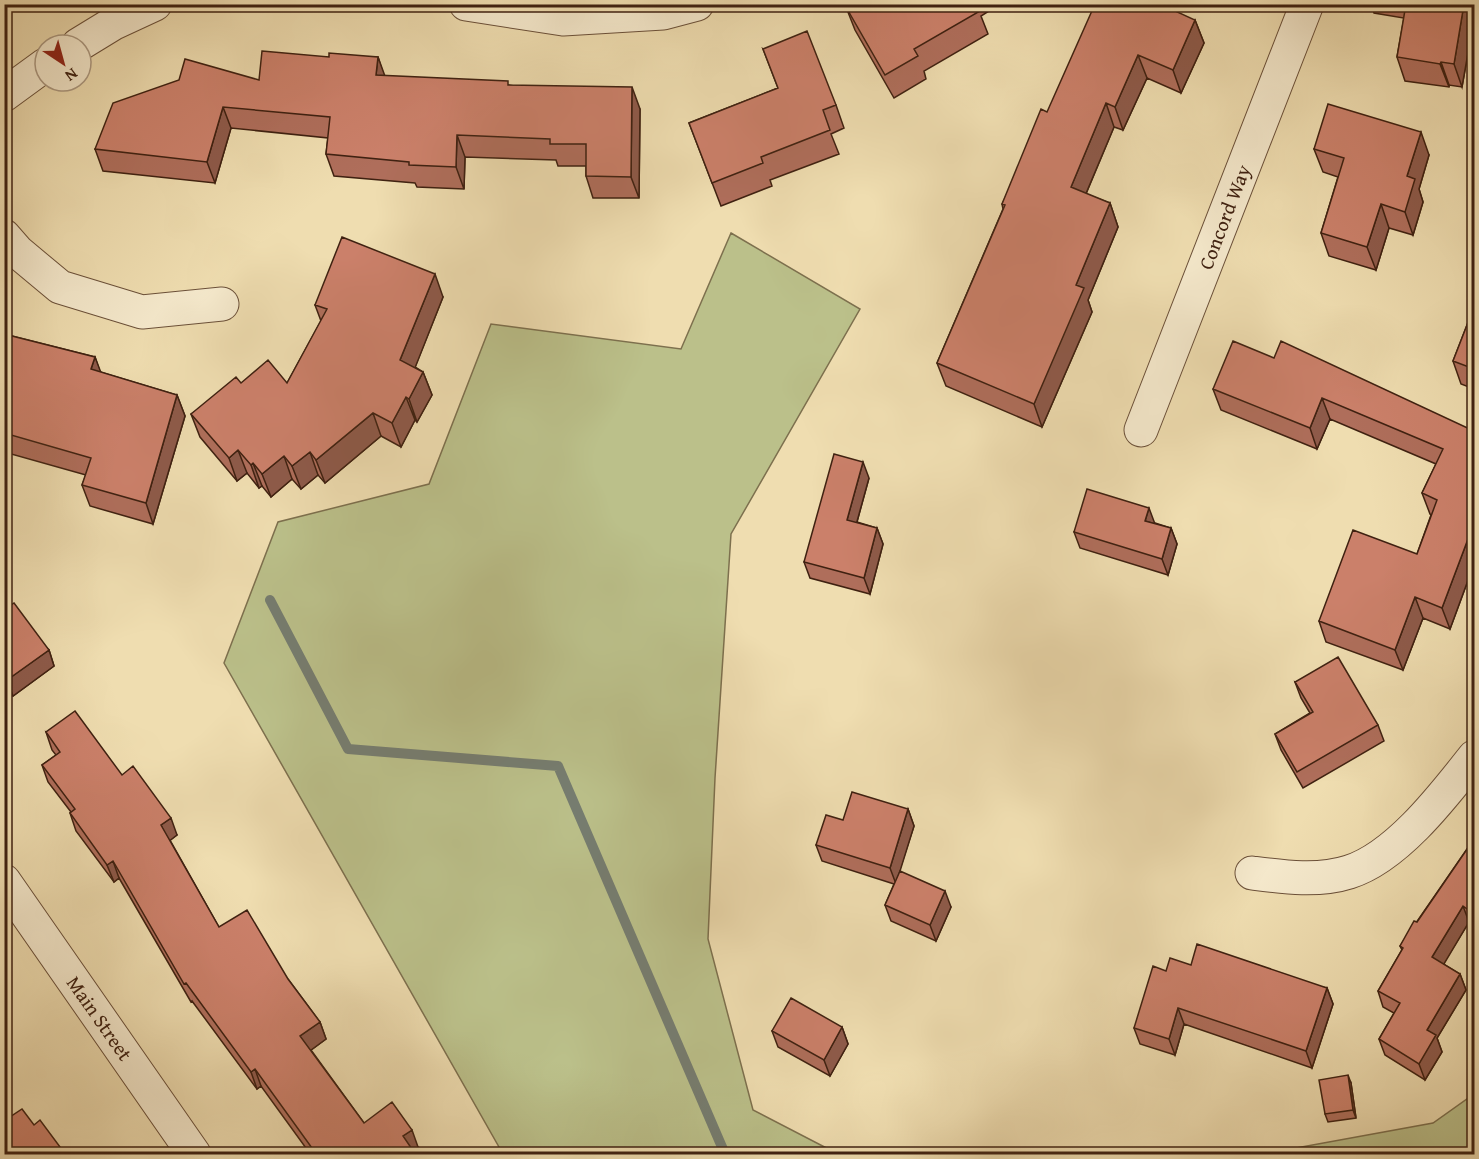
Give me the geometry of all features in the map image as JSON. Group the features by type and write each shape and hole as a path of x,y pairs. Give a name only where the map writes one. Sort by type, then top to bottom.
{"street":[{"path":"93,36 114,23 155,4"},
{"path":"466,4 563,19 663,13 697,4"},
{"name":"Concord Way","path":"1141,430 1307,4"},
{"path":"4,95 33,74"},
{"path":"4,236 18,252 60,287 142,312 222,304"},
{"path":"1252,873 1290,878 1321,876 1349,872 1378,858 1442,798 1474,757"},
{"name":"Main Street","path":"4,881 194,1155"}],"green space":[{"path":"731,233 860,309 731,534 715,778 708,939 753,1110 838,1154 503,1154 224,663 278,522 429,484 491,324 681,349"},
{"path":"1474,1094 1474,1154 1263,1154 1433,1123"}],"building":[{"path":"850,4 976,4 980,11 914,49 918,56 885,75 846,7"},
{"path":"1095,4 1160,4 1195,20 1173,70 1138,55 1115,107 1106,103 1071,187 1110,203 1076,285 1084,288 1034,404 937,363 1005,205 1002,204 1041,109 1047,112"},
{"path":"1406,4 1464,4 1454,64 1397,57"},
{"path":"807,31 836,105 823,110 830,130 761,157 763,163 712,183 689,123 778,88 763,49"},
{"path":"262,51 329,57 329,53 378,57 376,75 508,81 508,85 632,87 631,177 586,176 586,144 550,144 550,139 457,135 456,167 409,165 409,162 326,154 330,117 223,107 207,162 95,149 113,103 179,80 185,59 259,80"},
{"path":"1328,104 1421,132 1407,176 1415,179 1405,212 1381,204 1367,247 1321,233 1344,158 1314,149"},
{"path":"342,237 435,274 400,360 423,372 409,399 406,397 392,423 373,413 316,460 310,452 292,466 284,456 262,474 238,450 229,458 191,414 236,377 241,383 268,360 287,383 327,309 315,305"},
{"path":"1474,307 1474,369 1453,361"},
{"path":"4,334 95,357 91,369 177,395 146,503 82,485 91,458 4,433"},
{"path":"1233,341 1274,358 1281,341 1474,431 1474,523 1442,608 1415,597 1395,650 1319,621 1353,530 1417,554 1437,500 1422,493 1443,449 1322,398 1310,428 1213,389"},
{"path":"834,454 863,462 847,520 877,528 864,578 804,562"},
{"path":"1087,489 1149,508 1145,521 1171,528 1162,559 1074,532"},
{"path":"14,603 49,650 7,680 4,676 4,610"},
{"path":"1338,657 1378,725 1297,772 1275,734 1313,712 1295,682"},
{"path":"75,711 122,775 133,766 171,818 161,825 219,927 247,910 288,979 320,1022 300,1036 364,1123 392,1102 412,1130 403,1136 416,1155 317,1155 255,1069 251,1072 186,983 184,984 113,861 107,865 70,813 75,809 42,765 60,752 46,732"},
{"path":"852,792 908,809 890,868 816,845 826,815 843,820"},
{"path":"1474,839 1474,914 1463,906 1432,957 1460,974 1427,1030 1436,1035 1419,1064 1379,1039 1400,1003 1378,991 1403,948 1400,946 1414,921 1417,922"},
{"path":"900,871 945,891 930,925 885,905"},
{"path":"1197,944 1327,988 1306,1051 1178,1008 1169,1039 1134,1028 1153,966 1166,971 1170,958 1191,965"},
{"path":"791,998 842,1027 824,1060 772,1031"},
{"path":"1348,1075 1353,1110 1325,1114 1319,1080"},
{"path":"22,1109 34,1125 40,1120 66,1155 4,1155 4,1121"}],"waterway":[{"path":"270,600 348,749 558,766 725,1154"}]}
